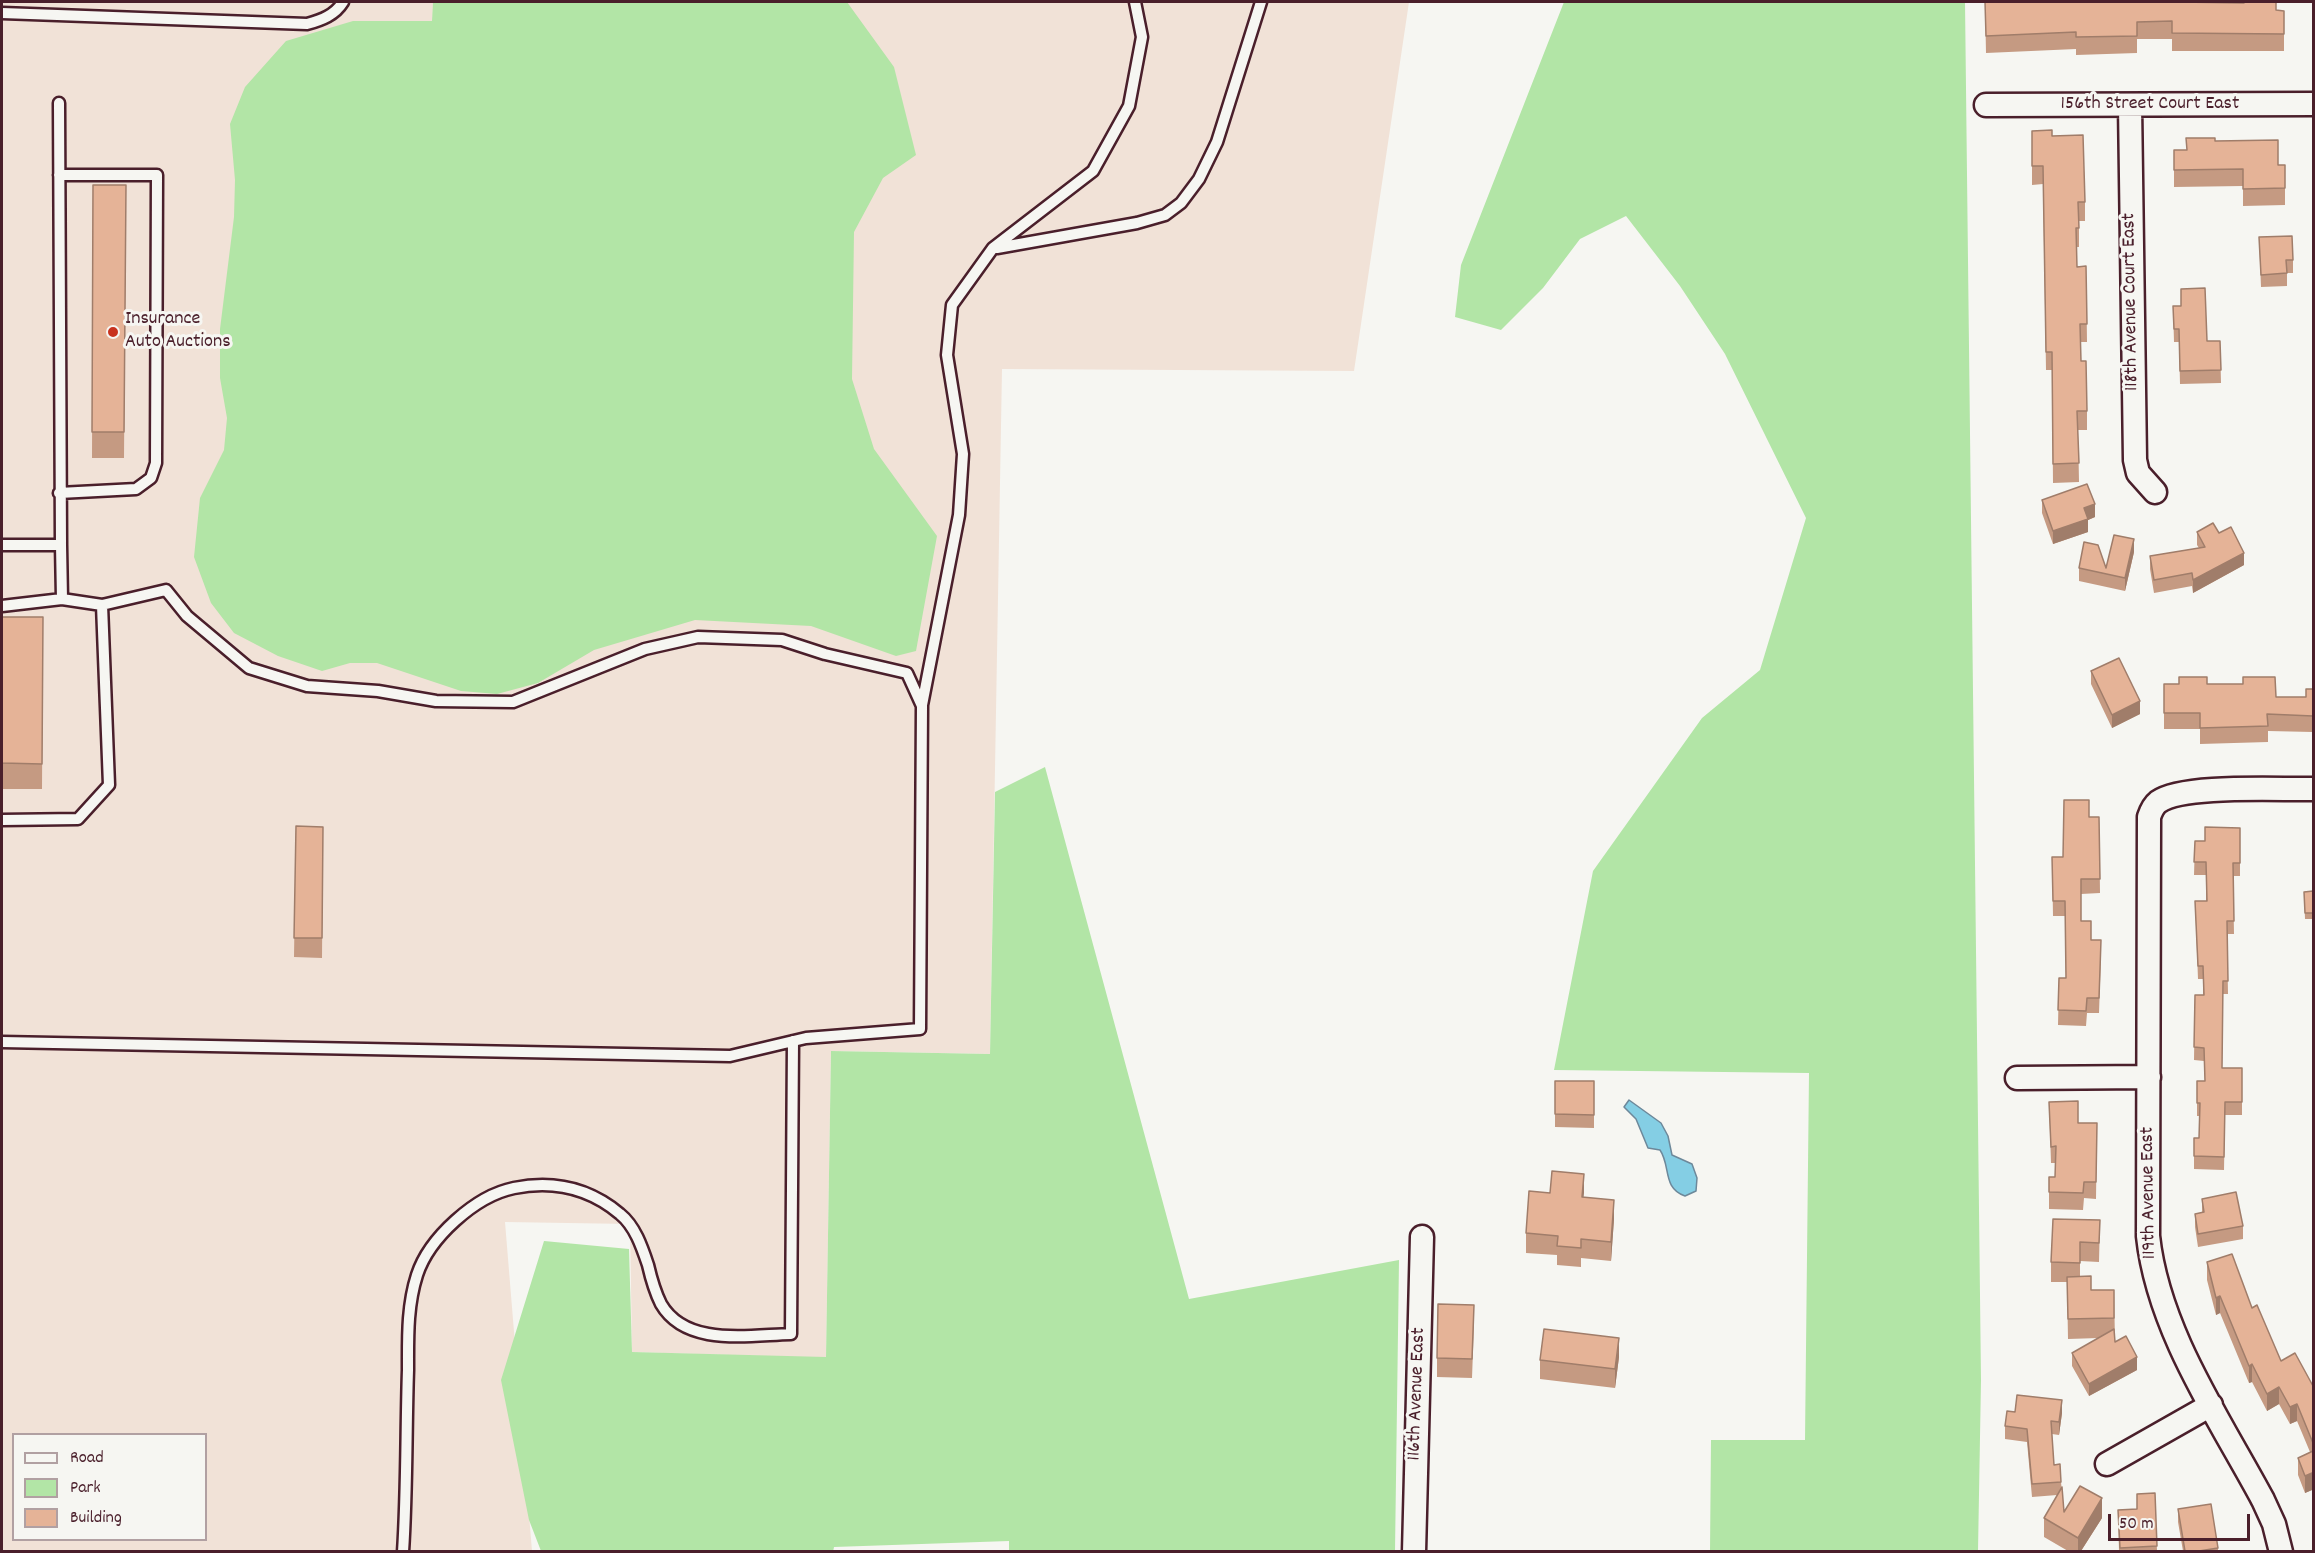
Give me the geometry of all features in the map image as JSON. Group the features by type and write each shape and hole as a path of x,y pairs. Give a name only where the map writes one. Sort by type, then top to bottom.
{"street":[{"name":"156th Street Court East","path":"1986,105 2313,104"},
{"name":"118th Avenue Court East","path":"2130,105 2135,460 2138,473 2155,492"},
{"name":"119th Avenue East","path":"2281,1551 2267,1508 2171,1326 2151,1266 2148,1236 2149,818 2154,806 2160,800 2190,792 2313,789"},
{"path":"2017,1078 2149,1077"},
{"name":"116th Avenue East","path":"1414,1551 1422,1237"},
{"path":"2107,1464 2211,1405"}],"lane":[{"path":"2,12 307,24 324,19 336,11 343,2"},
{"path":"2,1042 730,1056 793,1041 920,1029 922,706 959,514 963,454 946,354 952,305 993,248 1093,171 1129,106 1142,37 1135,2"},
{"path":"993,248 1137,223 1165,215 1181,203 1199,179 1217,142 1262,2"},
{"path":"59,103 59,493 62,599"},
{"path":"59,175 157,175 156,463 151,478 136,489 59,493"},
{"path":"2,545 60,545"},
{"path":"2,606 62,599 102,605 166,590 187,616 249,668 307,686 378,691 436,701 513,702 645,649 698,637 782,640 825,654 907,673 922,706"},
{"path":"2,820 78,819 109,785 102,605"},
{"path":"403,1551 411,1296 427,1251 441,1233 485,1200 506,1190 533,1184 569,1186 592,1195 622,1215 634,1230 661,1304 681,1326 714,1335 791,1334 793,1041"}],"shaded area":[{"path":"2,2 433,2 424,528 771,2 1409,2 1354,371 1002,369 990,1054 831,1051 826,1358 632,1352 630,1224 505,1222 532,1551 2,1552"}],"green space":[{"path":"433,2 847,2 894,67 916,155 883,178 854,232 852,379 874,449 937,536 916,651 896,656 811,626 695,620 594,650 538,683 497,694 461,691 377,663 350,663 322,671 278,656 234,633 211,603 194,557 200,498 224,450 227,418 220,378 220,329 234,217 235,180 230,124 245,87 286,41 353,21 432,21"},
{"path":"1564,2 1965,2 1981,1380 1978,1551 1710,1551 1711,1440 1805,1440 1809,1073 1554,1070 1593,871 1702,718 1760,670 1806,518 1725,354 1680,286 1626,216 1580,239 1543,288 1501,330 1455,317 1461,265"},
{"path":"1045,767 1189,1299 1399,1260 1395,1551 1009,1552 1009,1541 834,1547 833,1552 541,1551 529,1520 501,1380 544,1241 629,1249 632,1352 826,1357 831,1051 990,1054 995,792"}],"water":[{"path":"1629,1100 1661,1123 1668,1136 1672,1155 1692,1164 1697,1178 1696,1191 1685,1196 1673,1188 1660,1150 1648,1148 1636,1119 1624,1107"}],"building":[{"path":"1985,2 2276,2 2276,10 2284,11 2284,34 2172,33 2172,21 2137,22 2137,36 2076,37 2076,32 1986,36"},
{"path":"2052,130 2052,136 2083,135 2085,202 2078,202 2079,228 2076,228 2077,267 2086,266 2087,324 2080,324 2081,361 2086,361 2087,411 2077,411 2079,463 2053,464 2052,352 2046,352 2043,166 2032,166 2032,131"},
{"path":"2186,138 2215,138 2215,141 2278,140 2278,165 2285,165 2285,188 2243,189 2243,169 2174,170 2174,150 2187,150"},
{"path":"93,185 126,185 124,432 92,432"},
{"path":"2292,236 2293,260 2286,260 2287,273 2261,275 2259,237"},
{"path":"2205,288 2207,341 2220,341 2221,370 2180,371 2179,329 2174,329 2173,306 2181,306 2181,289"},
{"path":"2087,484 2095,504 2084,508 2088,519 2053,531 2042,500"},
{"path":"2213,523 2219,533 2231,527 2244,553 2193,580 2192,573 2154,580 2150,556 2205,547 2197,532"},
{"path":"2114,535 2134,539 2125,578 2079,568 2084,542 2098,545 2106,568"},
{"path":"2,617 43,617 42,764 2,763"},
{"path":"2119,658 2140,701 2112,715 2091,671"},
{"path":"2179,677 2207,677 2207,684 2243,684 2243,677 2275,677 2276,697 2306,697 2306,689 2313,689 2313,716 2267,714 2268,726 2200,728 2200,713 2164,713 2164,684 2179,684"},
{"path":"2064,800 2089,800 2089,817 2099,817 2100,879 2081,879 2081,921 2091,921 2091,940 2101,940 2099,998 2087,998 2086,1011 2058,1010 2059,978 2066,978 2065,901 2053,901 2052,857 2063,857"},
{"path":"296,826 323,827 322,938 294,938"},
{"path":"2205,827 2240,828 2240,863 2233,863 2234,921 2227,921 2228,981 2223,981 2222,1068 2242,1068 2242,1102 2225,1102 2224,1157 2194,1156 2194,1138 2199,1138 2200,1103 2197,1103 2197,1081 2205,1081 2204,1048 2194,1047 2195,995 2204,995 2203,966 2198,966 2195,901 2207,901 2206,862 2194,862 2195,841 2205,841"},
{"path":"2313,891 2313,913 2305,913 2304,892"},
{"path":"1555,1081 1594,1081 1594,1115 1555,1114"},
{"path":"2078,1101 2078,1123 2097,1123 2096,1182 2084,1182 2083,1193 2049,1192 2049,1177 2055,1177 2056,1146 2051,1147 2049,1102"},
{"path":"1552,1171 1584,1174 1582,1197 1614,1200 1611,1242 1581,1239 1581,1248 1557,1246 1558,1236 1526,1233 1529,1191 1550,1193"},
{"path":"2236,1192 2243,1226 2198,1234 2195,1214 2204,1212 2202,1199"},
{"path":"2053,1219 2100,1220 2099,1243 2080,1242 2080,1263 2051,1262"},
{"path":"2232,1254 2252,1308 2257,1305 2281,1361 2295,1353 2313,1386 2313,1443 2297,1404 2290,1407 2279,1387 2267,1394 2252,1364 2249,1366 2220,1296 2216,1298 2207,1262"},
{"path":"2091,1276 2091,1290 2114,1290 2114,1318 2068,1319 2067,1277"},
{"path":"1438,1304 1474,1305 1472,1359 1437,1358"},
{"path":"1544,1329 1619,1338 1615,1369 1540,1360"},
{"path":"2114,1329 2115,1342 2126,1336 2137,1357 2089,1384 2072,1353"},
{"path":"2017,1395 2062,1400 2059,1422 2051,1421 2054,1465 2060,1464 2061,1482 2032,1484 2027,1429 2005,1426 2007,1411 2015,1412"},
{"path":"2313,1451 2313,1476 2312,1473 2305,1476 2298,1458"},
{"path":"2080,1486 2102,1498 2078,1538 2044,1518 2062,1487 2064,1512"},
{"path":"2155,1493 2157,1546 2120,1548 2118,1510 2137,1509 2137,1494"},
{"path":"2211,1504 2218,1548 2185,1551 2178,1509"}],"place":[{"name":"Insurance Auto Auctions","path":"113,332"}]}
